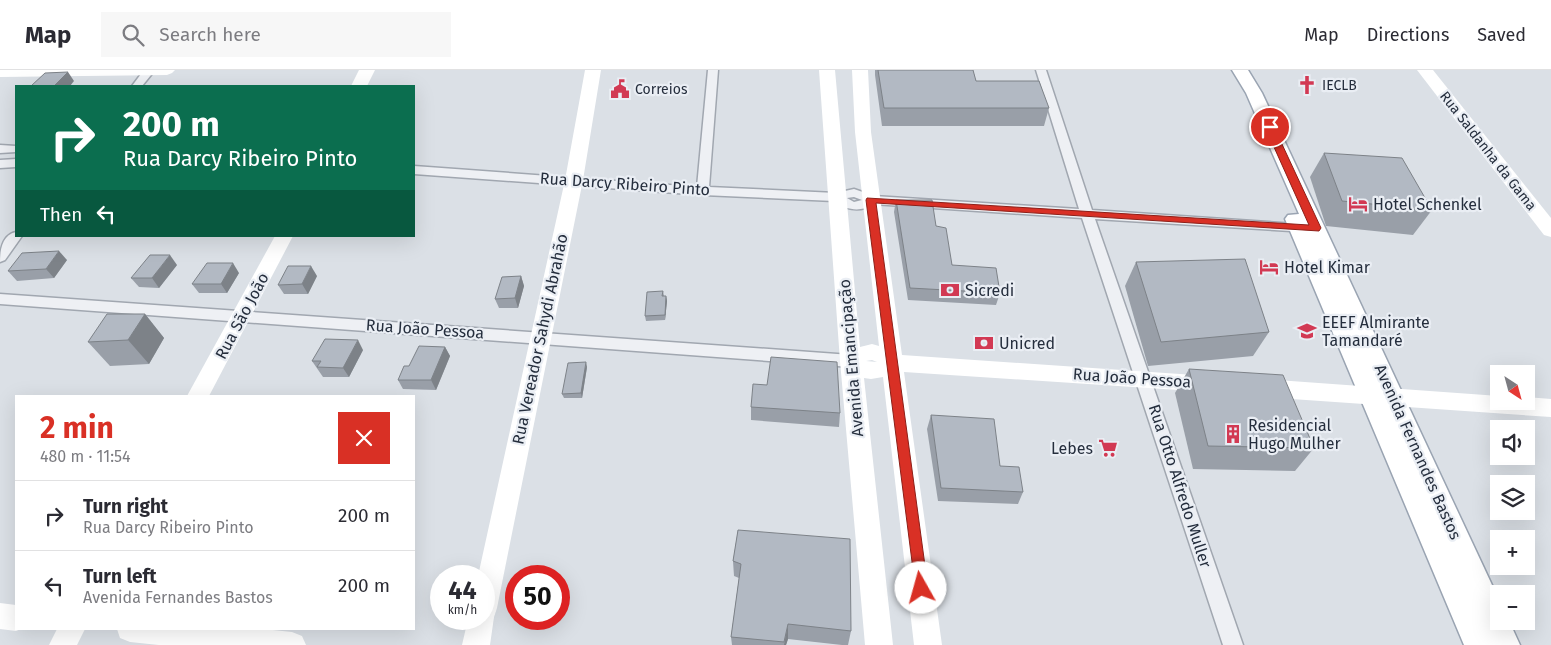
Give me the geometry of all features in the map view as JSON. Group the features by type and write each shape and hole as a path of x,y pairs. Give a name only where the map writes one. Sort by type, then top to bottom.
{"main road":[{"name":"Avenida Fernandes Bastos","path":"1224,70 1241,93 1393,398 1505,645"},
{"name":"Avenida Fernandes Bastos","path":"1240,70 1254,93 1371,396 1479,645"},
{"path":"1442,561 1468,565"}],"street":[{"path":"138,85 150,70"},
{"path":"0,72 167,70"},
{"path":"359,85 365,70 372,70"},
{"name":"Rua Vereador Sahydi Abrahão","path":"493,565 574,180 593,70"},
{"path":"704,190 713,70"},
{"name":"Avenida Emancipação","path":"827,70 851,361 879,645"},
{"path":"860,70 863,132 871,200 928,645"},
{"name":"Rua Otto Alfredo Muller","path":"1041,70 1087,214 1233,645"},
{"name":"Rua Saldanha da Gama","path":"1426,70 1551,231"},
{"path":"0,149 15,149"},
{"path":"0,164 15,163"},
{"name":"Rua Darcy Ribeiro Pinto","path":"415,170 837,197 846,204 854,206 865,204 871,200 1307,228"},
{"path":"0,258 15,237"},
{"name":"Rua São João","path":"199,395 283,237"},
{"name":"Rua João Pessoa","path":"0,299 851,361 858,368 869,372 882,369 893,363 1551,408"},
{"path":"0,616 15,618"},
{"path":"63,645 70,630"},
{"path":"140,630 292,645"},
{"path":"476,645 479,630"}],"building":[{"path":"878,70 973,70 976,81 1039,81 1049,108 884,108"},
{"path":"68,72 55,85 32,85 45,73"},
{"path":"1324,153 1402,158 1432,210 1342,201"},
{"path":"896,200 932,200 936,226 946,228 952,265 996,268 1000,293 910,288"},
{"path":"59,251 46,269 8,271 22,253"},
{"path":"150,255 170,255 152,278 131,278"},
{"path":"1245,259 1269,332 1161,342 1136,262"},
{"path":"207,263 233,263 221,284 192,284"},
{"path":"288,266 311,266 302,284 278,285"},
{"path":"521,276 515,298 495,299 502,277"},
{"path":"663,291 662,296 666,296 665,315 645,316 647,292"},
{"path":"107,314 145,314 128,340 88,342"},
{"path":"325,339 358,340 343,368 317,367 321,361 312,361"},
{"path":"419,346 445,347 431,380 398,380 404,366 409,366"},
{"path":"771,357 837,362 840,413 751,407 753,384 767,385"},
{"path":"586,362 581,393 562,394 568,363"},
{"path":"1189,369 1283,375 1314,448 1208,446"},
{"path":"931,415 994,419 1000,466 1019,467 1023,492 941,488"},
{"path":"738,530 850,539 851,631 788,624 784,642 731,637 741,564 733,561"}],"place":[{"name":"IECLB","path":"1307,85"},
{"name":"Correios","path":"620,89"},
{"name":"Hotel Schenkel","path":"1358,204"},
{"name":"Hotel Kimar","path":"1269,267"},
{"name":"Sicredi","path":"950,290"},
{"name":"EEEF Almirante Tamandaré","path":"1307,331"},
{"name":"Unicred","path":"984,343"},
{"name":"Residencial Hugo Mulher","path":"1233,434"},
{"name":"Lebes","path":"1108,448"}],"route":[{"path":"921,588 871,200 1316,228 1270,127"}]}
